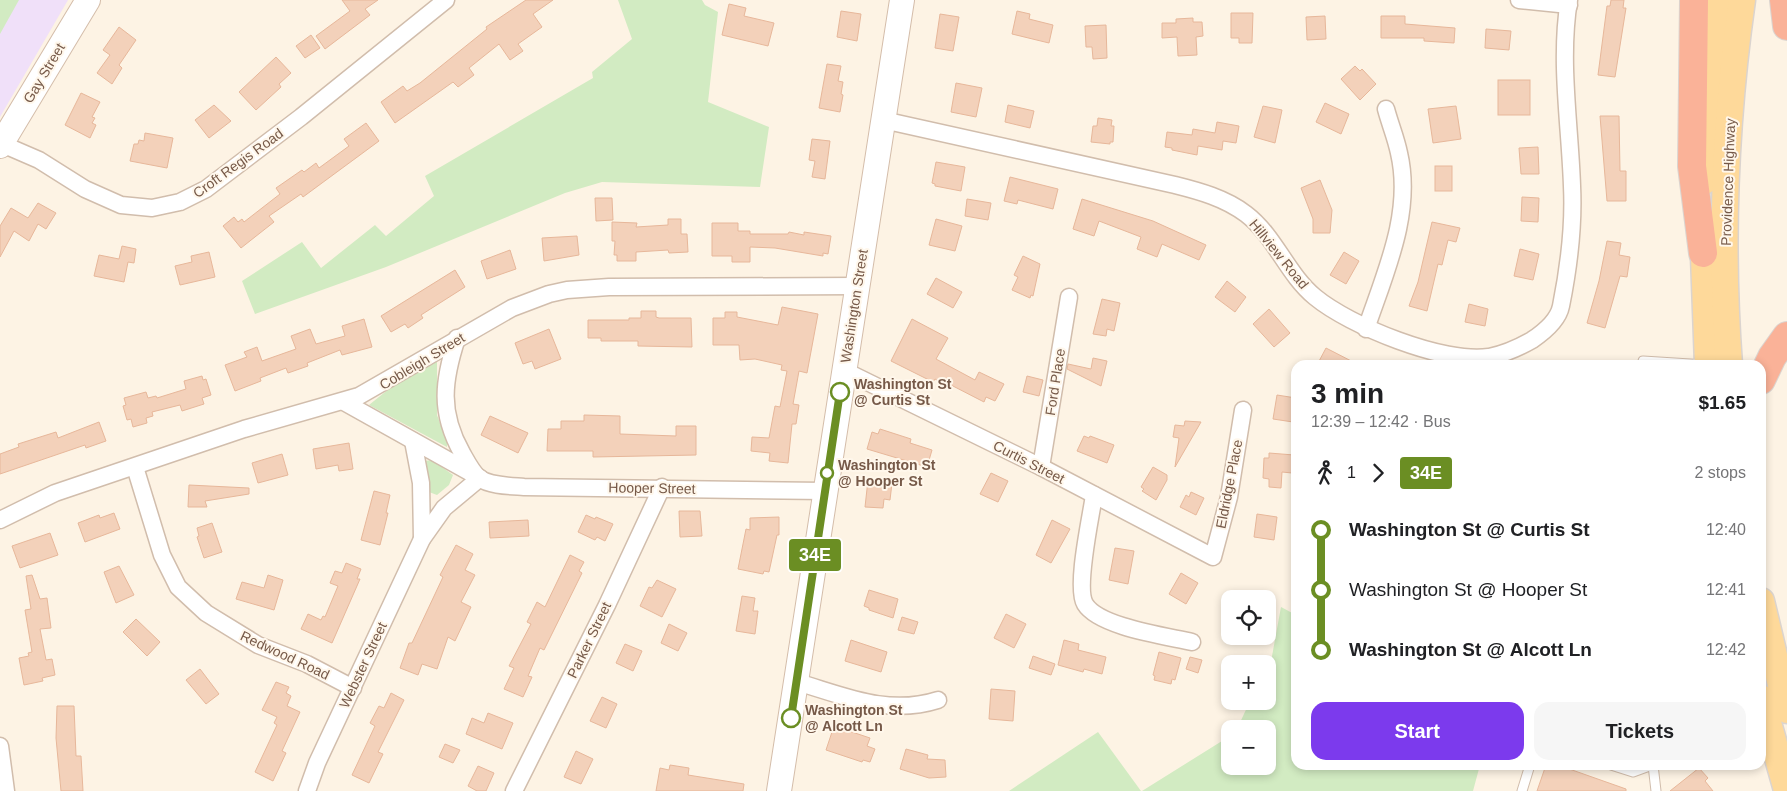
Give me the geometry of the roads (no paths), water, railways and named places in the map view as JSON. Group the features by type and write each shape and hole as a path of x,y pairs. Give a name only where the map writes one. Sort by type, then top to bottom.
{"highway":[{"path":"1694,0 1692,166 1704,253"},
{"path":"1784,0 1787,26"},
{"path":"1766,370 1772,357 1787,336"}],"main road":[{"name":"Gay Street","path":"1,145 88,0"},
{"name":"Washington Street","path":"780,791 843,370 902,0"},
{"name":"Providence Highway","path":"1708,360 1704,253 1706,140 1720,0"},
{"name":"Providence Highway","path":"1729,360 1726,285 1726,188 1732,92 1742,0"},
{"path":"1766,614 1779,649 1769,714 1787,790"}],"street":[{"name":"Croft Regis Road","path":"1,145 39,160 85,189 121,205 152,208 180,202 206,189 293,123 446,0"},
{"path":"1519,0 1569,3"},
{"name":"Hillview Road","path":"883,120 1174,185 1216,197 1239,209 1259,226 1314,296 1366,329 1390,338 1451,354 1487,357 1517,349 1547,330 1560,309 1568,266 1572,224 1566,66 1569,3"},
{"path":"1366,329 1396,243 1400,218 1402,189 1400,154 1386,109"},
{"name":"Cobleigh Street","path":"0,520 55,493 244,429 344,402 386,383 457,338 530,300 568,290 609,287 857,286"},
{"name":"Ford Place","path":"1041,467 1069,297"},
{"path":"457,338 446,382 446,413 459,447 480,478"},
{"name":"Curtis Street","path":"843,370 1041,467 1213,557"},
{"name":"Hooper Street","path":"344,402 480,478 509,486 825,491"},
{"name":"Eldridge Place","path":"1213,557 1229,497 1243,410"},
{"name":"Webster Street","path":"413,441 420,483 422,539"},
{"name":"Redwood Road","path":"135,466 162,555 178,587 206,613 258,645 307,664 353,688"},
{"name":"Webster Street","path":"307,791 317,763 422,539 444,508 480,478"},
{"name":"Parker Street","path":"514,791 607,605 662,487"},
{"path":"1094,494 1081,582 1084,603 1100,617 1112,622 1192,642"},
{"path":"796,682 883,706 920,706 938,700"},
{"path":"0,746 6,791"}],"lane":[{"path":"1522,791 1528,770"},
{"path":"1653,770 1656,791"}],"place":[{"name":"Washington St @ Curtis St","path":"840,392"},
{"name":"Washington St @ Hooper St","path":"827,473"},
{"name":"Washington St @ Alcott Ln","path":"791,718"}]}
